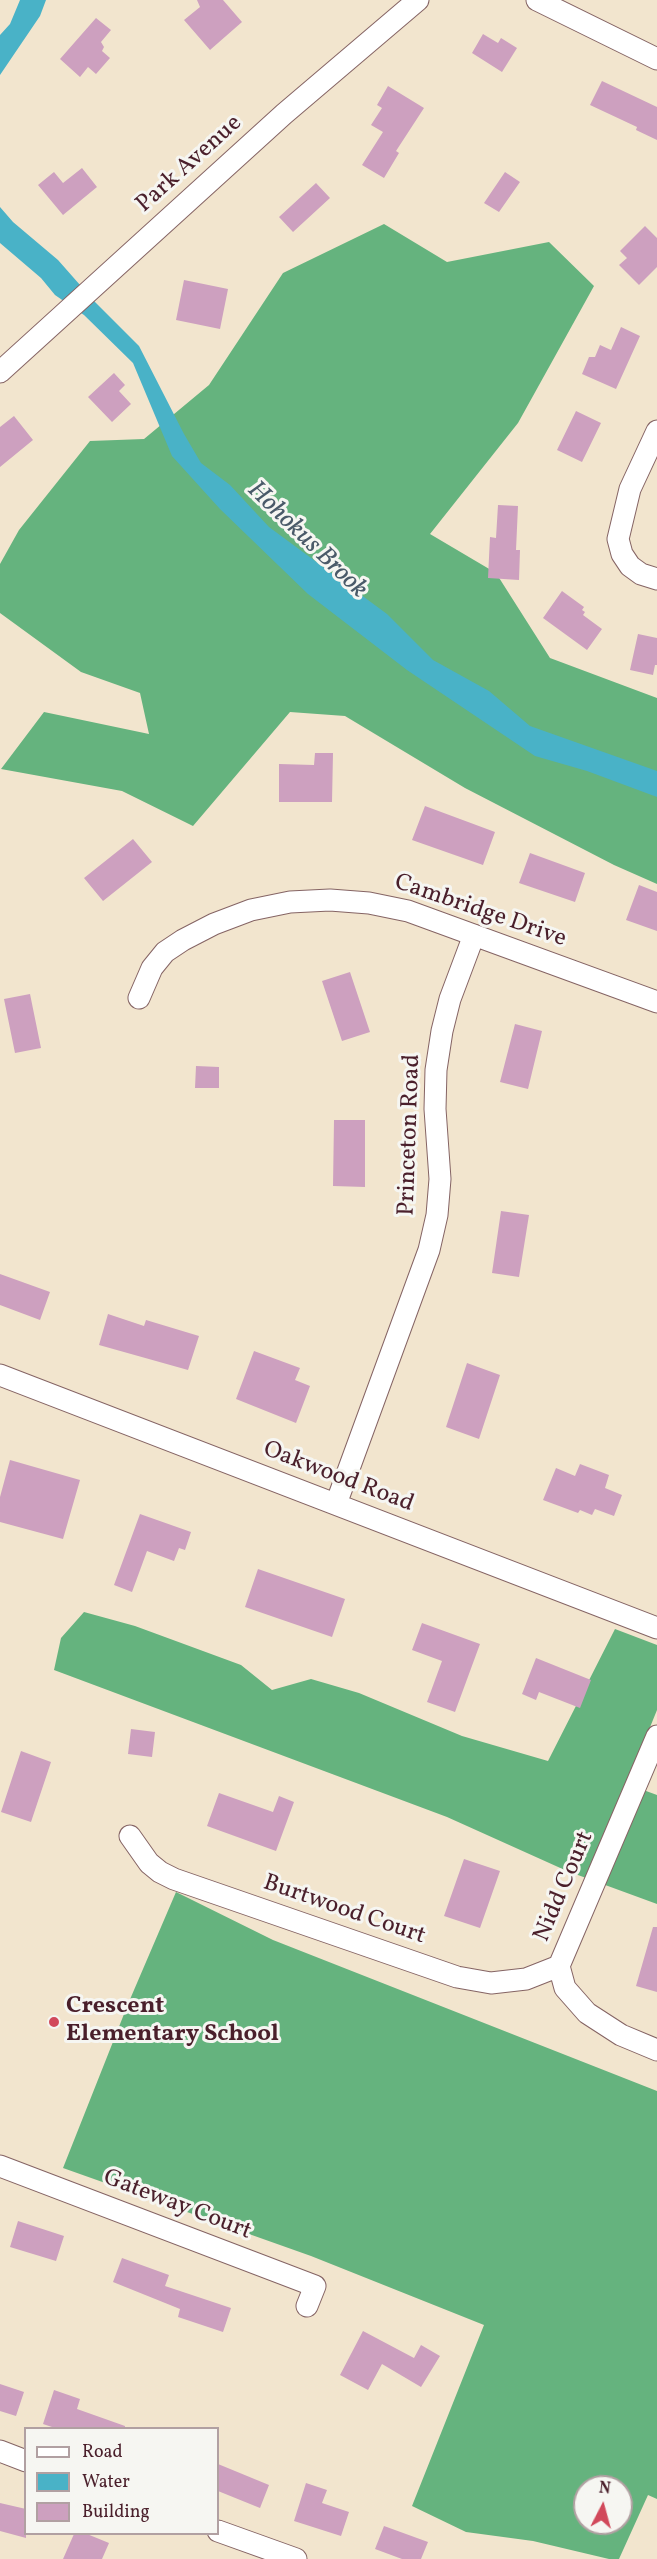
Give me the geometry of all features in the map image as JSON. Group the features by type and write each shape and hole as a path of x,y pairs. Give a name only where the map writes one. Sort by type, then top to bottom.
{"street":[{"name":"Park Avenue","path":"0,372 284,114 418,0"},
{"path":"537,0 657,59"},
{"path":"657,431 630,489 618,539 622,554 630,566 641,574 657,579"},
{"name":"Cambridge Drive","path":"139,998 152,968 165,952 214,924 251,910 290,902 330,900 369,903 408,911 657,1002"},
{"name":"Princeton Road","path":"336,1504 429,1250 437,1215 440,1179 435,1110 436,1070 441,1031 450,999 474,935"},
{"name":"Oakwood Road","path":"0,1375 657,1628"},
{"name":"Nidd Court","path":"657,1736 559,1965 565,1988 587,2013 621,2036 657,2050"},
{"name":"Burtwood Court","path":"130,1836 149,1863 174,1879 457,1977 491,1983 526,1979 559,1965"},
{"name":"Gateway Court","path":"0,2166 315,2286 307,2306"},
{"path":"0,2451 24,2460"},
{"path":"219,2530 296,2559"}],"green space":[{"path":"384,224 447,262 549,242 594,286 518,423 430,534 496,573 550,658 657,698 657,884 614,865 465,788 345,716 290,712 193,826 122,791 1,769 44,712 149,734 140,693 81,672 0,613 0,564 19,530 90,441 144,439 209,385 283,273"},
{"path":"84,1612 135,1626 241,1665 272,1690 311,1679 359,1693 462,1736 548,1761 615,1629 657,1645 657,1710 627,1784 657,1795 657,1904 567,1871 447,1817 54,1670 61,1638"},
{"path":"176,1892 273,1940 657,2091 657,2499 648,2495 633,2528 633,2475 573,2475 573,2535 630,2535 619,2559 609,2559 533,2541 466,2532 412,2506 484,2325 311,2256 63,2168 128,2004"}],"water":[{"path":"20,0 46,0 40,16 0,75 0,35 10,24"},
{"path":"0,207 13,222 58,260 95,302 139,346 201,463 230,485 269,527 387,614 433,660 489,691 530,726 657,771 657,797 587,771 535,756 407,670 308,594 220,509 172,456 133,363 84,315 55,295 41,278 0,243"}],"building":[{"path":"197,0 223,0 242,22 210,50 184,20 200,7"},
{"path":"96,18 111,30 101,42 104,47 102,51 110,58 96,74 88,67 80,77 60,59"},
{"path":"483,34 498,43 501,38 517,48 502,72 472,53"},
{"path":"602,81 657,107 657,140 636,130 637,127 590,105"},
{"path":"388,86 424,108 396,151 399,153 384,178 362,165 383,132 371,125 382,108 377,105"},
{"path":"82,168 97,187 63,215 38,185 54,172 63,183"},
{"path":"505,172 520,182 499,212 484,203"},
{"path":"316,183 330,198 293,232 279,217"},
{"path":"645,226 657,238 657,267 639,285 619,265 627,258 620,251"},
{"path":"184,280 228,289 220,329 176,320"},
{"path":"621,327 640,336 616,389 582,374 589,357 595,357 600,345 611,350"},
{"path":"114,373 125,385 119,391 131,404 112,422 88,397"},
{"path":"576,411 601,423 582,462 557,450"},
{"path":"14,416 33,440 0,467 0,427"},
{"path":"498,505 518,506 516,550 520,550 519,580 488,578 490,537 496,538"},
{"path":"562,591 584,607 583,615 602,629 587,650 543,618"},
{"path":"638,634 657,638 657,665 655,665 653,675 630,670"},
{"path":"315,753 333,753 332,802 279,802 279,764 314,765"},
{"path":"425,806 495,832 483,865 412,840"},
{"path":"133,839 152,862 103,901 84,878"},
{"path":"530,853 585,873 575,902 519,883"},
{"path":"639,885 657,892 657,931 626,920"},
{"path":"350,972 370,1032 342,1041 322,981"},
{"path":"30,994 41,1048 15,1053 4,999"},
{"path":"515,1024 542,1031 528,1089 500,1082"},
{"path":"196,1066 219,1067 219,1088 195,1088"},
{"path":"334,1120 365,1120 365,1187 333,1186"},
{"path":"501,1211 529,1215 519,1277 492,1273"},
{"path":"0,1274 50,1292 40,1320 0,1305"},
{"path":"108,1314 144,1326 146,1320 199,1336 188,1370 99,1345"},
{"path":"254,1351 300,1368 295,1380 310,1386 296,1423 236,1399"},
{"path":"467,1363 500,1375 479,1439 446,1427"},
{"path":"10,1460 80,1480 63,1539 0,1522 0,1497"},
{"path":"580,1464 609,1475 605,1488 622,1495 614,1516 595,1509 592,1515 580,1510 578,1513 543,1500 556,1468 575,1476"},
{"path":"140,1514 191,1532 185,1550 179,1548 174,1561 147,1551 132,1592 114,1585"},
{"path":"258,1569 345,1599 332,1637 245,1607"},
{"path":"422,1623 480,1644 455,1712 427,1702 442,1661 412,1650"},
{"path":"536,1658 591,1680 580,1708 539,1692 536,1700 522,1694"},
{"path":"131,1729 155,1732 152,1757 128,1754"},
{"path":"21,1751 51,1762 31,1822 1,1812"},
{"path":"219,1793 273,1812 279,1796 294,1802 276,1851 207,1826"},
{"path":"464,1859 500,1871 480,1928 444,1916"},
{"path":"653,1927 657,1927 657,1992 636,1986"},
{"path":"18,2221 64,2236 56,2261 10,2247"},
{"path":"122,2258 169,2275 165,2286 231,2308 223,2332 178,2317 180,2309 113,2282"},
{"path":"363,2331 414,2358 421,2345 440,2356 421,2387 382,2364 368,2390 340,2375"},
{"path":"0,2384 24,2392 16,2416 0,2411"},
{"path":"54,2390 80,2399 77,2409 125,2427 52,2427 43,2424"},
{"path":"219,2464 269,2485 260,2508 219,2491"},
{"path":"306,2483 327,2490 322,2503 349,2512 341,2536 294,2521"},
{"path":"0,2503 24,2509 26,2538 0,2531"},
{"path":"384,2526 428,2542 421,2559 402,2559 375,2549"},
{"path":"74,2535 89,2535 109,2543 102,2559 63,2559"}],"place":[{"name":"Crescent Elementary School","path":"54,2022"}],"water label":[{"name":"Hohokus Brook","path":"306,541"}]}
